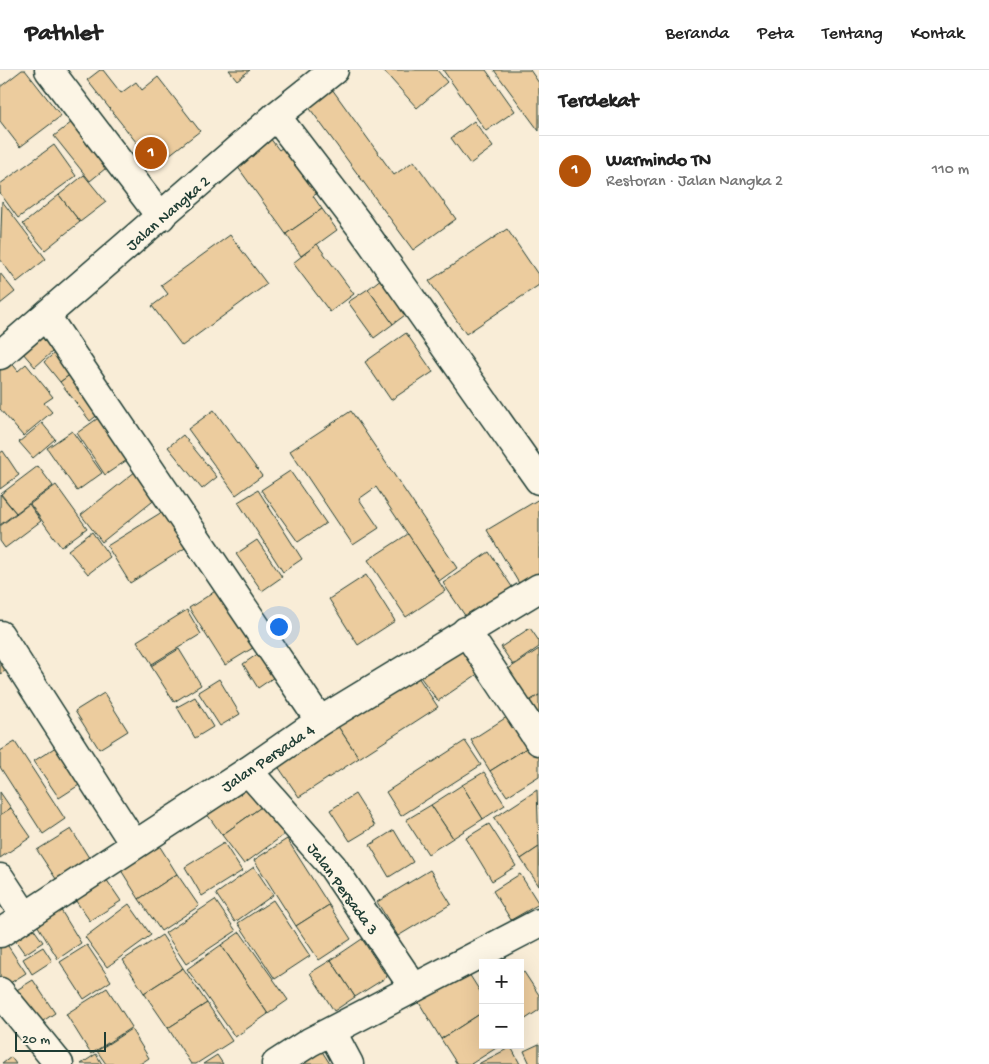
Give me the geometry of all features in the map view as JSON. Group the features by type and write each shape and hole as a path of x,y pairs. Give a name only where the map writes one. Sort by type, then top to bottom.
{"street":[{"path":"49,70 161,217"},
{"name":"Jalan Nangka 2","path":"0,355 276,116 334,70"},
{"path":"276,116 360,226 539,480"},
{"path":"46,316 320,720"},
{"name":"Jalan Persada 4","path":"0,933 248,771 320,720 539,588"},
{"path":"466,631 539,740"},
{"path":"0,635 134,844"},
{"name":"Jalan Persada 3","path":"248,771 332,866 414,988"},
{"path":"0,878 25,916"},
{"path":"276,1064 414,988 539,923"},
{"path":"0,992 59,1064"},
{"path":"332,1032 349,1064"}],"building":[{"path":"22,70 25,70 61,116 20,147 0,121 0,87"},
{"path":"100,70 103,70 121,93 136,82 142,90 158,77 200,131 155,166 87,80"},
{"path":"229,70 250,70 237,80"},
{"path":"383,70 437,70 447,82 417,108"},
{"path":"443,70 486,70 515,111 486,131"},
{"path":"494,70 530,70 539,83 539,131"},
{"path":"332,89 394,175 414,161 456,219 413,250 308,106"},
{"path":"81,115 116,160 90,181 54,136"},
{"path":"474,121 493,147 470,164 451,138"},
{"path":"267,134 279,150 287,144 321,191 313,196 322,209 286,234 232,159"},
{"path":"54,145 76,176 18,218 0,193 0,184"},
{"path":"84,175 106,202 80,222 59,195"},
{"path":"59,195 80,222 45,250 23,224"},
{"path":"2,201 46,259 17,282 0,259"},
{"path":"322,209 337,230 301,256 286,234"},
{"path":"507,229 539,276 539,285 466,334 429,281"},
{"path":"230,235 267,284 182,346 152,306 168,294 161,285"},
{"path":"317,244 354,294 330,312 293,263"},
{"path":"0,273 15,292 0,304"},
{"path":"387,274 412,310 393,324 368,289"},
{"path":"368,289 393,324 374,338 348,302"},
{"path":"42,322 61,344 35,367 16,345"},
{"path":"406,333 433,372 391,400 365,362"},
{"path":"58,350 75,371 60,382 44,362"},
{"path":"7,357 18,371 26,364 53,397 44,403 52,412 23,436 0,409 0,363"},
{"path":"75,371 105,409 90,421 60,382"},
{"path":"214,410 262,476 236,495 188,429"},
{"path":"351,411 457,568 439,581 376,487 359,499 379,528 353,545 290,451"},
{"path":"104,414 133,456 105,475 77,433"},
{"path":"42,423 55,439 33,458 19,442"},
{"path":"72,431 102,473 77,491 47,448"},
{"path":"183,435 217,477 202,489 168,447"},
{"path":"3,451 19,475 0,489 0,453"},
{"path":"38,466 53,486 16,513 1,494"},
{"path":"136,471 157,498 102,542 81,515"},
{"path":"290,471 326,523 298,542 261,490"},
{"path":"56,485 87,528 61,547 30,504"},
{"path":"258,490 302,559 283,572 238,502"},
{"path":"0,494 16,513 0,525"},
{"path":"539,499 539,573 520,585 487,530"},
{"path":"29,504 41,521 5,548 0,541 0,526"},
{"path":"170,507 193,543 130,583 107,546"},
{"path":"92,532 110,557 88,574 68,550"},
{"path":"408,534 445,591 406,617 368,560"},
{"path":"257,540 282,577 262,591 236,554"},
{"path":"489,552 516,593 470,623 443,583"},
{"path":"366,575 395,621 358,645 329,599"},
{"path":"220,588 256,646 225,665 189,608"},
{"path":"187,610 201,634 152,664 137,641"},
{"path":"530,628 539,641 539,647 513,665 501,647"},
{"path":"461,638 485,669 438,701 415,670"},
{"path":"179,649 201,685 174,702 151,666"},
{"path":"539,649 539,695 523,705 502,673"},
{"path":"262,651 277,675 258,688 243,664"},
{"path":"0,654 10,668 0,674"},
{"path":"414,671 438,707 359,758 335,722"},
{"path":"219,679 240,714 220,726 198,692"},
{"path":"104,693 128,731 99,749 75,711"},
{"path":"539,695 539,729 523,705"},
{"path":"195,697 213,727 195,738 177,707"},
{"path":"513,713 533,744 490,771 471,740"},
{"path":"335,722 359,758 299,797 275,762"},
{"path":"465,741 481,765 401,816 386,792"},
{"path":"15,742 65,819 43,834 0,767 0,751"},
{"path":"62,743 87,780 59,798 34,761"},
{"path":"533,744 539,753 539,776 507,796 490,771"},
{"path":"484,772 505,805 483,819 462,785"},
{"path":"245,780 264,805 222,835 204,810"},
{"path":"462,785 483,819 453,838 431,805"},
{"path":"537,790 539,847 521,859 494,818"},
{"path":"0,792 11,808 0,815"},
{"path":"355,794 375,826 350,841 330,810"},
{"path":"264,805 285,834 244,864 222,835"},
{"path":"431,805 453,838 428,854 406,820"},
{"path":"11,808 31,837 0,858 0,815"},
{"path":"489,824 516,866 492,881 466,838"},
{"path":"71,829 91,861 58,882 37,850"},
{"path":"394,830 413,862 389,877 370,845"},
{"path":"287,839 329,905 296,926 254,860"},
{"path":"157,842 177,874 139,899 119,867"},
{"path":"224,843 242,871 202,896 185,867"},
{"path":"539,847 539,886 521,859"},
{"path":"254,867 273,895 235,922 216,894"},
{"path":"430,870 451,904 398,936 377,902"},
{"path":"177,874 199,906 161,931 139,899"},
{"path":"520,874 539,904 511,920 493,891"},
{"path":"104,876 121,901 90,921 73,897"},
{"path":"215,900 236,931 186,964 165,933"},
{"path":"273,900 310,956 275,979 238,923"},
{"path":"129,904 151,935 107,967 85,937"},
{"path":"329,905 351,939 319,960 296,926"},
{"path":"59,907 81,943 58,959 36,923"},
{"path":"28,921 43,942 25,954 10,933"},
{"path":"240,932 288,1000 268,1014 221,945"},
{"path":"162,935 183,968 144,993 123,960"},
{"path":"362,939 387,977 355,997 331,960"},
{"path":"6,943 26,973 7,985 0,976 0,947"},
{"path":"87,945 111,981 84,999 60,962"},
{"path":"221,945 268,1014 235,1037 187,969"},
{"path":"43,947 52,961 32,974 23,959"},
{"path":"331,960 355,997 334,1011 310,973"},
{"path":"464,966 479,990 479,1015 441,1039 415,996"},
{"path":"183,968 207,1003 168,1028 144,993"},
{"path":"524,972 539,995 539,1010 524,1020"},
{"path":"33,980 55,1013 37,1025 15,991"},
{"path":"107,988 132,1027 91,1054 66,1014"},
{"path":"207,1003 232,1041 196,1064 191,1064 168,1028"},
{"path":"479,1015 479,1049 495,1049 471,1064 457,1064 441,1039"},
{"path":"131,1029 149,1058 140,1064 106,1064 97,1051"},
{"path":"539,1044 539,1064 530,1064 524,1051"},
{"path":"318,1045 330,1064 293,1064"},
{"path":"507,1049 512,1049 520,1064 478,1064"},
{"path":"96,1054 102,1064 81,1064"},
{"path":"217,1055 223,1064 203,1064"},
{"path":"11,1057 16,1064 2,1064"}],"place":[{"name":"Warmindo TN","path":"151,153"}]}
